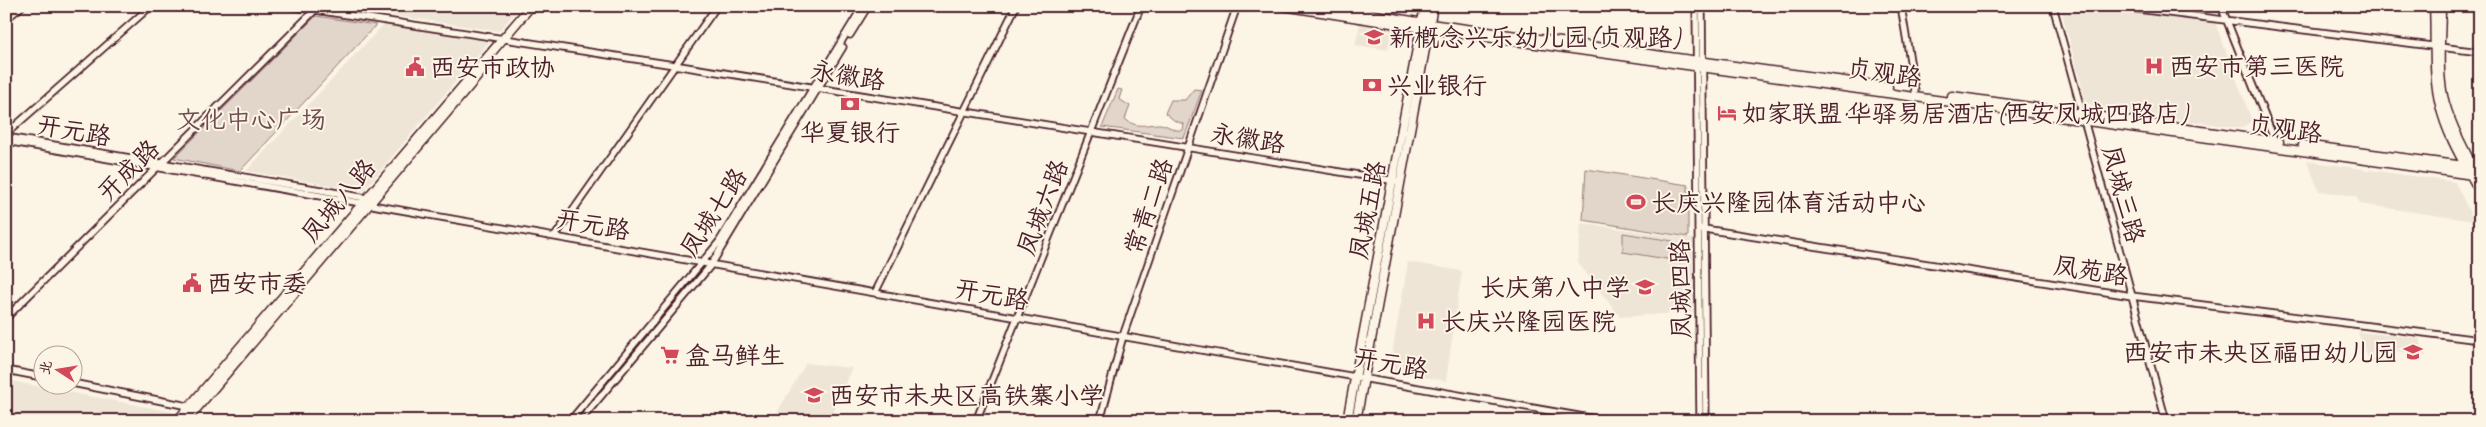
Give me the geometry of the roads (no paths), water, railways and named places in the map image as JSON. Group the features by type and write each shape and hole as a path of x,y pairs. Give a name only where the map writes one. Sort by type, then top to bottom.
{"main road":[{"name":"凤城八路","path":"505,40 531,6"},
{"name":"凤城八路","path":"176,421 193,407 366,201 505,40 537,6"},
{"name":"贞观路","path":"1283,6 2475,172"},
{"name":"贞观路","path":"1321,6 1425,26"},
{"name":"凤城五路","path":"1356,421 1425,26 1425,6"},
{"name":"凤城五路","path":"1425,26 1433,6"},
{"path":"2434,6 2438,47"},
{"path":"2441,6 2438,47 2438,99 2475,172 2480,192"},
{"name":"贞观路","path":"1699,64 1915,91 2084,117"},
{"name":"贞观路","path":"2275,144 2475,172"},
{"name":"凤城五路","path":"1347,421 1355,375 1397,181"},
{"name":"凤城八路","path":"186,421 193,407"}],"street":[{"path":"6,19 22,6"},
{"path":"6,136 151,6"},
{"name":"永徽路","path":"289,6 317,8 505,40 674,65 1397,181"},
{"path":"555,236 717,6"},
{"name":"凤城七路","path":"580,421 711,265 863,6"},
{"name":"凤城七路","path":"570,421 719,242 868,6"},
{"path":"875,293 1016,6"},
{"name":"凤城六路","path":"976,421 1019,317 1141,6"},
{"name":"常青二路","path":"1100,421 1123,336 1237,6"},
{"name":"凤城四路","path":"1696,6 1699,64 1706,421"},
{"name":"凤城四路","path":"1699,64 1702,6"},
{"path":"1901,6 1915,91"},
{"name":"凤城三路","path":"2053,6 2166,421"},
{"path":"2112,6 2480,52"},
{"path":"2221,6 2275,144"},
{"name":"开成路","path":"6,318 317,8"},
{"name":"开元路","path":"6,136 162,163 711,265 1355,375 1607,421"},
{"name":"开元路","path":"6,141 157,168 366,201"},
{"name":"凤城四路","path":"1700,421 1701,229"},
{"name":"凤苑路","path":"1701,229 2132,296 2480,340"},
{"path":"6,370 32,375"},
{"path":"82,385 193,407"}],"place":[{"name":"新概念兴乐幼儿园(贞观路)","path":"1374,37"},
{"name":"西安市第三医院","path":"2154,66"},
{"name":"西安市政协","path":"415,67"},
{"name":"兴业银行","path":"1372,85"},
{"name":"华夏银行","path":"850,104"},
{"name":"如家联盟·华驿易居酒店(西安凤城四路店)","path":"1727,113"},
{"name":"长庆兴隆园体育活动中心","path":"1636,202"},
{"name":"西安市委","path":"192,283"},
{"name":"长庆第八中学","path":"1645,287"},
{"name":"长庆兴隆园医院","path":"1426,321"},
{"name":"西安市未央区福田幼儿园","path":"2413,352"},
{"name":"盒马鲜生","path":"670,355"},
{"name":"西安市未央区高铁寨小学","path":"814,395"}],"park label":[{"name":"文化中心广场","path":"251,119"}]}
